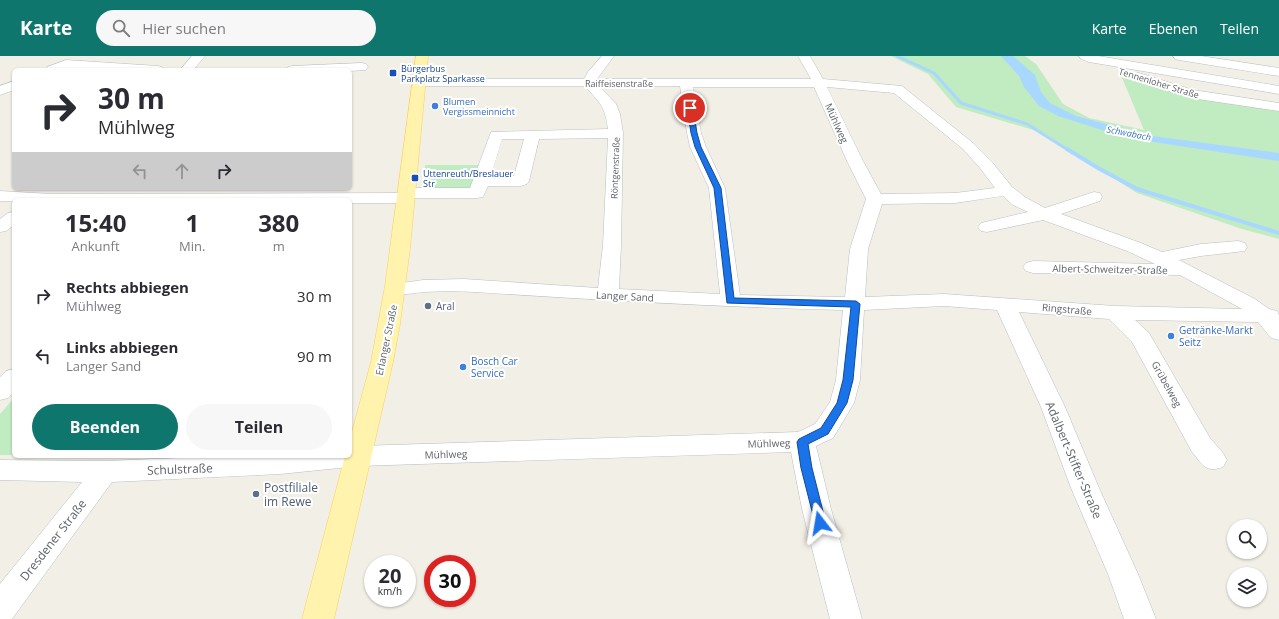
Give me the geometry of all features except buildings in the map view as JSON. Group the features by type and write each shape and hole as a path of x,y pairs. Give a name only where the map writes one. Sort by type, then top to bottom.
{"main road":[{"name":"Erlanger Straße","path":"318,619 386,343 396,289 422,56"}],"street":[{"path":"188,68 199,56"},
{"path":"588,83 592,74 608,56"},
{"name":"Mühlweg","path":"359,456 802,442 824,431 842,403 848,380 856,304 859,249 875,199 855,161 820,83 804,56"},
{"path":"1179,56 1205,58 1279,72"},
{"name":"Tennenloher Straße","path":"1087,57 1279,90"},
{"name":"Tennenloher Straße","path":"1087,57 1116,70 1191,94 1279,107"},
{"path":"56,68 66,64 127,68"},
{"path":"352,68 362,68"},
{"name":"Raiffeisenstraße","path":"418,82 820,83"},
{"name":"Röntgenstraße","path":"588,83 609,104 613,114 616,133 612,244 608,295"},
{"path":"686,83 694,133 698,147 717,188 730,301"},
{"name":"Albert-Schweitzer-Straße","path":"820,83 897,89 968,146 986,165 1006,191 1018,201 1044,214 1162,258 1271,316 1279,334"},
{"path":"0,91 12,86"},
{"path":"292,198 477,193 496,135 616,133"},
{"path":"481,182 521,181 533,134"},
{"path":"41,198 53,190"},
{"path":"875,199 955,198 1006,191"},
{"path":"0,196 27,198"},
{"path":"987,227 1044,214 1094,197"},
{"path":"0,227 12,218"},
{"name":"Albert-Schweitzer-Straße","path":"1162,258 1201,250 1238,247"},
{"name":"Albert-Schweitzer-Straße","path":"1033,267 1187,271"},
{"name":"Langer Sand","path":"396,289 423,286 464,285 608,295 730,301 856,304"},
{"name":"Ringstraße","path":"856,304 944,300 1115,313 1271,316"},
{"name":"Adalbert-Stifter-Straße","path":"1006,304 1053,407 1085,488 1123,574 1145,619"},
{"name":"Grübelweg","path":"1115,313 1141,338 1201,446 1214,460"},
{"path":"0,392 12,379"},
{"path":"802,442 820,522 846,619"},
{"name":"Schulstraße","path":"352,457 359,456"},
{"name":"Schulstraße","path":"0,470 105,472 280,464 339,458"},
{"name":"Dresdener Straße","path":"0,609 105,472"}],"green space":[{"path":"891,56 1025,56 1036,64 1063,104 1089,118 1144,130 1120,73 1191,95 1279,108 1279,239 1242,229 1137,193 1040,132 956,107 928,74"},
{"path":"425,165 479,165 471,189 424,189"},
{"path":"12,400 12,455 0,455 0,414"}],"water":[{"name":"Schwabach","path":"1001,56 1013,56 1035,75 1041,92 1050,103 1076,116 1152,136 1279,153 1279,161 1147,141 1102,130 1058,116 1039,106 1024,87 1019,76"}],"waterway":[{"path":"897,56 934,73 961,103 1027,124 1068,150"},
{"path":"1067,149 1137,189 1279,233"}],"place":[{"name":"Bürgerbus Parkplatz Sparkasse","path":"393,73"},
{"name":"Blumen Vergissmeinnicht","path":"435,106"},
{"name":"Uttenreuth/Breslauer Str","path":"415,178"},
{"name":"Aral","path":"428,306"},
{"name":"Getränke-Markt Seitz","path":"1171,336"},
{"name":"Bosch Car Service","path":"463,367"},
{"name":"Postfiliale im Rewe","path":"256,494"}],"route":[{"path":"690,108 698,147 717,188 730,301 856,304 848,380 842,403 824,431 802,442 820,523"}]}
